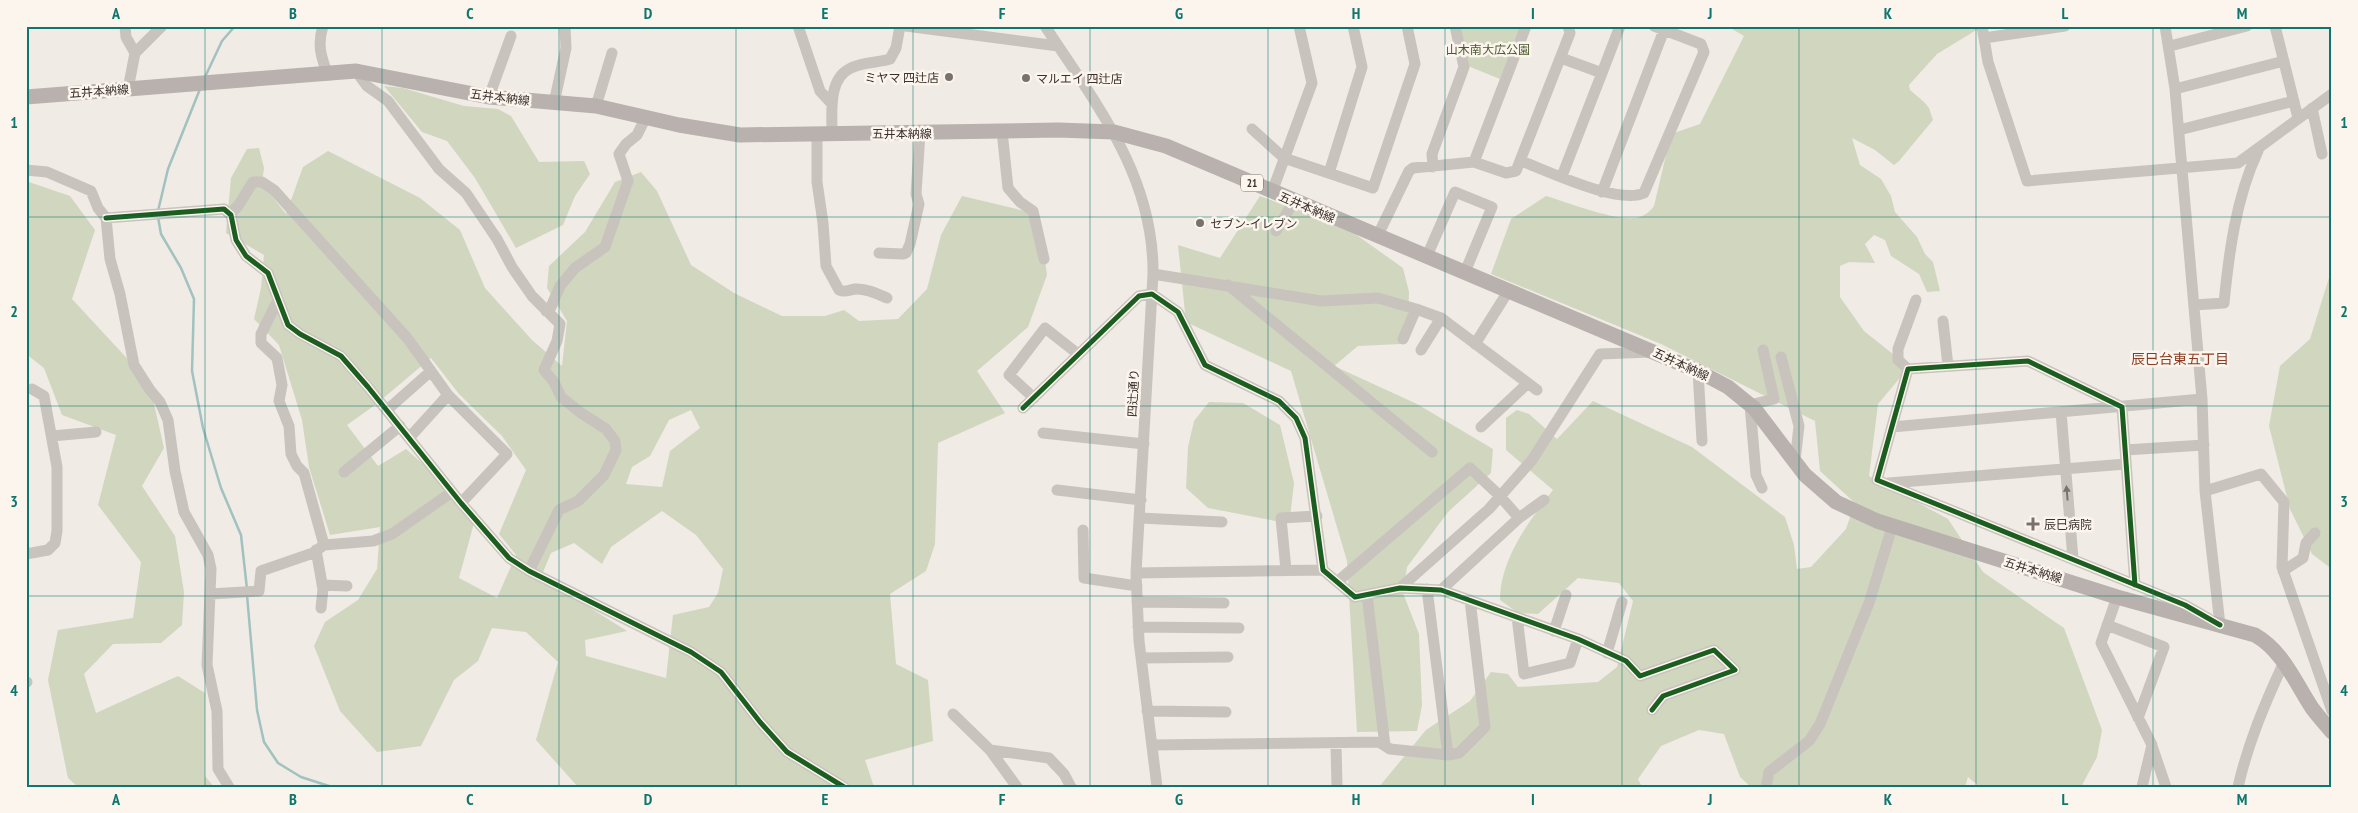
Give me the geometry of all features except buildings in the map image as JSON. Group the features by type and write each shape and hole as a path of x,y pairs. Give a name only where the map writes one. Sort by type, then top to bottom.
{"main road":[{"name":"五井本納線","path":"26,96 328,75 356,71 489,97 596,106 740,135 1058,130 1114,132 1166,146 1698,371 1728,387 1750,405 1805,475 1836,502 1892,527 2118,597 2255,635 2270,643 2314,710 2332,732"}],"street":[{"path":"125,26 126,37 135,53"},
{"path":"128,89 135,53 162,26"},
{"path":"323,26 318,41 328,75"},
{"path":"554,103 566,48 565,26"},
{"path":"798,26 820,92 832,104"},
{"path":"888,298 872,291 856,289 845,292 839,290 826,266 823,223 817,182 824,133 838,79 849,68 890,59 896,48 900,26"},
{"path":"906,26 1058,46"},
{"name":"四辻通り","path":"1045,26 1114,132 1134,170 1144,201 1152,238 1153,274 1136,573 1141,658 1157,787"},
{"path":"1272,192 1312,82 1298,26"},
{"path":"1329,173 1362,66 1353,26"},
{"path":"1252,129 1284,158 1372,188 1415,64 1407,26"},
{"path":"1433,167 1432,154 1464,67 1455,26"},
{"path":"1474,162 1526,26"},
{"path":"1377,236 1408,171 1412,168 1474,162 1506,173 1516,171 1570,33 1568,26"},
{"path":"1562,176 1620,26"},
{"path":"2065,26 1983,32 1988,62 2027,181 2238,163 2332,94"},
{"path":"2165,26 2170,46 2179,130 2202,399 2205,491 2220,624"},
{"path":"2170,46 2247,26"},
{"path":"2275,26 2298,118"},
{"path":"1521,161 1602,192 1637,196 1644,193 1704,52 1701,44 1659,28 1602,192"},
{"path":"489,97 511,36"},
{"path":"596,106 612,53"},
{"path":"1561,58 1602,73"},
{"path":"2175,89 2284,61"},
{"path":"356,71 367,86 388,101 439,169 466,193 497,239 512,267 546,311 560,324 560,332 544,370 554,382 561,397 606,429 615,441 616,450 604,475 578,502 559,510 529,571"},
{"path":"2179,130 2294,100"},
{"path":"2312,108 2322,154"},
{"path":"546,311 551,307 560,286 575,268 605,247 628,181 619,154 626,144 637,135 646,117"},
{"path":"1002,131 1008,188 1020,202 1033,210 1044,259"},
{"path":"878,253 903,254 906,253 910,244 919,204 916,194 920,133"},
{"path":"2194,305 2224,303 2239,204 2248,172 2259,149"},
{"path":"26,170 46,172 91,190 98,208 106,218 110,260 120,294 134,365 160,402 168,420 175,471 184,512 208,555 211,569 207,665 217,711 218,769 229,787"},
{"path":"230,214 238,206 253,182 262,182 274,190 408,339 448,396 507,454 461,503"},
{"path":"1427,256 1456,192 1492,208 1466,272"},
{"path":"1276,231 1294,201"},
{"path":"106,218 224,210 230,214 236,240 246,256 268,273 288,325 300,334 340,356 387,410 461,503 509,558 529,571 691,652 722,672 760,722 787,752 844,787"},
{"path":"1153,274 1321,301 1378,298 1441,318 1532,386 1481,427"},
{"path":"1228,285 1432,452"},
{"path":"1475,344 1509,290"},
{"path":"1023,408 1139,296 1152,294 1178,312 1205,365 1280,402 1296,418 1305,438 1323,570"},
{"path":"278,300 261,334 261,343 277,358 282,384 279,401 288,426 291,454 297,466 304,473 320,547 321,608"},
{"path":"1916,300 1898,348 1898,360 1908,369 2028,361 2122,407"},
{"path":"1403,339 1416,309"},
{"path":"1421,350 1441,318"},
{"path":"1943,321 1948,366"},
{"path":"1034,398 1009,375 1046,328 1078,354"},
{"path":"1762,488 1756,475 1750,405 1774,399 1763,350"},
{"path":"1400,588 1489,509 1532,460 1600,354 1656,352"},
{"path":"1781,356 1799,426 1795,461"},
{"path":"1908,369 1878,480 2185,605 2220,624"},
{"path":"387,410 431,370"},
{"path":"1698,371 1702,441"},
{"path":"26,554 48,550 55,543 57,467 44,396 32,389"},
{"path":"409,438 448,396"},
{"path":"1892,427 2202,399"},
{"path":"2122,407 2135,585"},
{"path":"2061,412 2073,559"},
{"path":"344,472 400,426"},
{"path":"52,436 96,432"},
{"path":"1043,433 1144,444"},
{"path":"2125,450 2204,445"},
{"path":"1887,483 2126,464"},
{"path":"1337,582 1470,468 1519,518"},
{"path":"2205,491 2261,474 2284,502 2282,567 2332,712"},
{"path":"1057,490 1141,500"},
{"path":"210,594 259,591 261,571 320,547 372,541 392,534 452,492"},
{"path":"1441,590 1519,518 1544,500"},
{"path":"1286,570 1282,518 1317,516"},
{"path":"1140,518 1222,522"},
{"path":"1766,787 1769,772 1809,741 1820,724 1869,603 1892,527"},
{"path":"1083,530 1084,578 1137,586"},
{"path":"2283,571 2303,558 2306,543 2315,533"},
{"path":"1136,573 1323,570 1354,597 1400,588 1441,590 1578,639 1626,661 1640,676 1714,650 1735,670 1662,696 1652,710"},
{"path":"322,585 347,586"},
{"path":"1427,589 1448,755"},
{"path":"1367,595 1385,746"},
{"path":"1554,631 1566,595"},
{"path":"2118,597 2101,643 2152,745 2166,787"},
{"path":"1152,745 1379,742 1390,749 1448,755 1459,753 1485,727 1470,600"},
{"path":"1137,602 1224,603"},
{"path":"1608,653 1622,602"},
{"path":"1517,617 1524,674 1570,663 1578,639"},
{"path":"2107,625 2164,646 2138,718"},
{"path":"1138,627 1239,628"},
{"path":"1141,658 1228,656"},
{"path":"2238,787 2244,760 2262,710 2284,662"},
{"path":"1147,711 1226,712"},
{"path":"953,714 990,750 1017,787"},
{"path":"1336,744 1337,787"},
{"path":"2142,787 2152,745"},
{"path":"990,750 1049,758 1064,774 1070,787"}],"green space":[{"name":"山木南大広公園","path":"1459,26 1521,26 1500,79 1468,66"},
{"path":"1727,26 1978,26 1978,29 1937,54 1909,85 1910,90 1929,108 1933,120 1899,161 1894,165 1875,150 1852,138 1860,165 1881,179 1891,196 1895,212 1917,237 1925,254 1933,262 1940,291 1927,292 1919,274 1891,256 1885,240 1874,235 1865,244 1875,263 1849,262 1840,266 1840,297 1864,331 1909,367 1878,404 1869,476 1948,519 1983,572 2064,628 2102,730 2097,757 2081,787 1980,787 1968,777 1965,787 1751,787 1740,777 1724,734 1699,730 1661,746 1638,779 1642,787 1379,787 1426,730 1470,701 1491,672 1508,674 1518,687 1598,682 1617,667 1633,601 1619,583 1578,578 1538,614 1518,613 1500,600 1501,585 1510,555 1535,514 1553,490 1506,450 1506,418 1517,410 1529,414 1557,439 1593,401 1692,447 1785,517 1794,545 1797,569 1811,567 1846,529 1855,503 1820,471 1815,421 1661,344 1491,274 1511,219 1546,196 1590,210 1626,218 1643,216 1650,211 1654,206 1671,134 1700,124 1744,36"},
{"path":"384,86 403,88 464,106 498,109 511,116 539,162 584,161 590,174 575,196 563,225 516,248 475,178 447,141 422,132"},
{"path":"259,148 264,168 262,183 286,214 303,167 328,151 420,198 460,230 485,288 532,340 562,366 567,321 547,288 549,266 585,232 615,182 641,172 657,191 691,265 734,293 782,316 825,316 844,310 859,321 898,319 927,289 941,235 962,196 1029,212 1042,236 1047,275 1028,327 977,371 1005,413 938,443 935,544 926,571 890,594 896,664 928,680 933,741 865,760 874,787 578,787 536,740 558,662 526,632 492,628 478,661 454,680 421,746 377,752 340,711 314,646 325,622 358,600 377,569 380,527 330,535 309,467 302,420 279,345 254,319 261,288 264,255 226,233 231,178 247,149","holes":["431,358 459,394 502,436 526,470 499,534 516,555 497,598 459,578 477,512 406,449 378,466 347,425 375,405","691,410 700,428 670,451 662,487 626,484 632,467 650,456 669,420","662,511 696,535 723,569 718,593 709,607 673,615 666,678 586,656 585,640 627,631 541,577 551,553 574,543 602,564 611,547"]},
{"path":"26,181 70,196 95,230 72,299 149,382 164,448 142,486 175,536 184,592 182,625 161,643 113,644 84,674 96,713 178,676 205,693 205,776 214,787 78,787 68,778 48,680 58,630 133,618 141,562 98,505 116,435 62,415 44,368 26,354"},
{"path":"1260,196 1351,231 1403,268 1409,292 1408,326 1401,344 1358,346 1334,366 1417,404 1493,449 1491,473 1448,512 1407,567 1403,593 1419,634 1422,705 1417,731 1357,732 1347,561 1291,371 1186,322 1178,245 1220,258"},
{"path":"2332,268 2332,569 2312,554 2290,509 2269,426 2280,366 2310,339"},
{"path":"1209,402 1243,403 1280,425 1294,483 1290,518 1281,522 1208,508 1186,488 1188,447 1194,421"}],"waterway":[{"path":"205,77 222,41 235,26"},
{"path":"158,211 168,169 200,89"},
{"path":"158,217 161,234 181,268 194,299 192,371 203,428 221,488 241,535 247,589"},
{"path":"247,595 257,710 264,742 278,763 301,777 332,787"}],"cycle path":[{"path":"106,218 224,209 231,215 236,240 246,256 268,273 288,325 300,334 341,356 461,503 509,558 529,571 691,652 721,672 760,722 787,752 844,787"},
{"path":"1023,408 1139,296 1152,294 1178,312 1205,365 1279,401 1296,418 1305,438 1323,570 1355,597 1400,588 1441,590 1578,639 1626,661 1640,676 1714,650 1735,670 1663,696 1652,710"},
{"path":"2135,585 2122,407 2028,361 1908,369 1877,480 2185,605 2220,625"}],"place":[{"name":"ミヤマ 四辻店","path":"949,77"},
{"name":"マルエイ 四辻店","path":"1026,78"},
{"name":"セブン-イレブン","path":"1200,223"},
{"name":"辰巳病院","path":"2033,524"}],"district":[{"name":"辰巳台東五丁目","path":"2180,359"}]}
